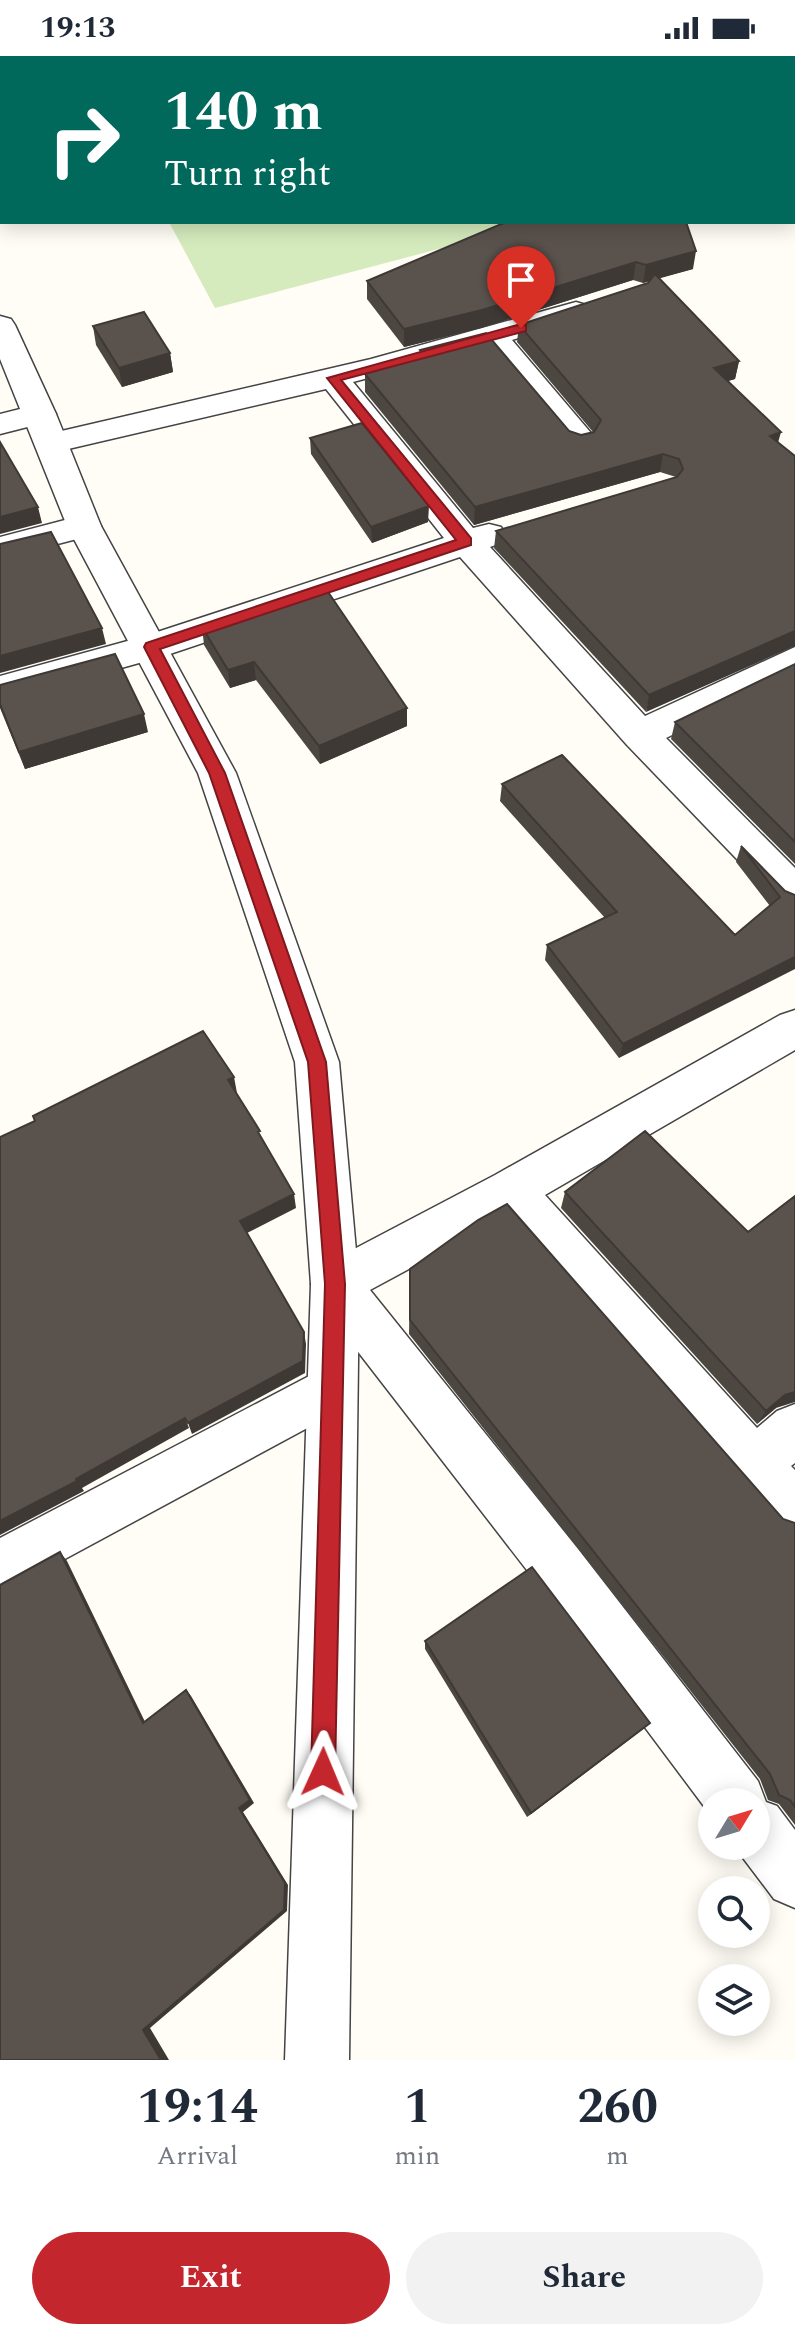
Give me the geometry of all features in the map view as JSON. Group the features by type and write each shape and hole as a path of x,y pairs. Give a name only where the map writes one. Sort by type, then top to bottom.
{"street":[{"path":"31,427 333,378 493,337 606,301"},
{"path":"0,325 31,427 217,773 317,1062 335,1284 317,2060"},
{"path":"493,337 580,440"},
{"path":"333,378 466,542 640,735 795,894"},
{"path":"0,689 151,647 526,524"},
{"path":"0,548 84,526"},
{"path":"640,735 795,660"},
{"path":"335,1284 511,1190 795,1028"},
{"path":"511,1190 795,1509"},
{"path":"335,1284 559,1568 726,1788"},
{"path":"0,1567 332,1388"},
{"path":"754,1464 795,1429"},
{"path":"770,1845 795,1878"}],"green space":[{"path":"170,224 533,224 215,308"}],"building":[{"path":"501,224 687,224 696,251 646,265 636,262 482,310 404,329 367,281"},
{"path":"655,274 739,361 714,368 781,432 770,436 795,456 795,631 649,695 496,531 677,477 683,469 679,459 663,454 475,507 365,374 425,356 420,350 486,333 569,431 581,435 594,432 601,420 519,325 648,283"},
{"path":"144,312 170,353 119,368 93,326"},
{"path":"362,423 429,506 371,527 310,438"},
{"path":"0,442 38,507 0,517"},
{"path":"51,532 102,628 0,656 0,544"},
{"path":"324,586 407,708 319,746 254,662 228,670 202,627"},
{"path":"115,654 144,714 19,752 0,704 0,685"},
{"path":"795,664 795,842 675,722"},
{"path":"562,755 735,935 780,897 741,846 785,891 795,895 795,957 623,1044 547,945 617,912 502,784"},
{"path":"203,1031 234,1077 228,1080 294,1194 240,1221 304,1332 303,1361 188,1423 185,1418 77,1481 0,1521 0,1137 35,1121 33,1116"},
{"path":"645,1131 748,1232 795,1196 795,1392 785,1395 766,1411 565,1192"},
{"path":"507,1204 783,1519 795,1523 795,1807 790,1800 779,1795 770,1774 410,1320 410,1269 478,1220"},
{"path":"60,1552 143,1723 186,1690 250,1800 239,1808 285,1883 284,1910 143,2030 161,2060 0,2060 0,1585"},
{"path":"532,1567 650,1723 531,1813 425,1641"}],"route":[{"path":"323,1772 335,1284 317,1062 217,773 151,647 466,542 333,378 521,328"}]}
